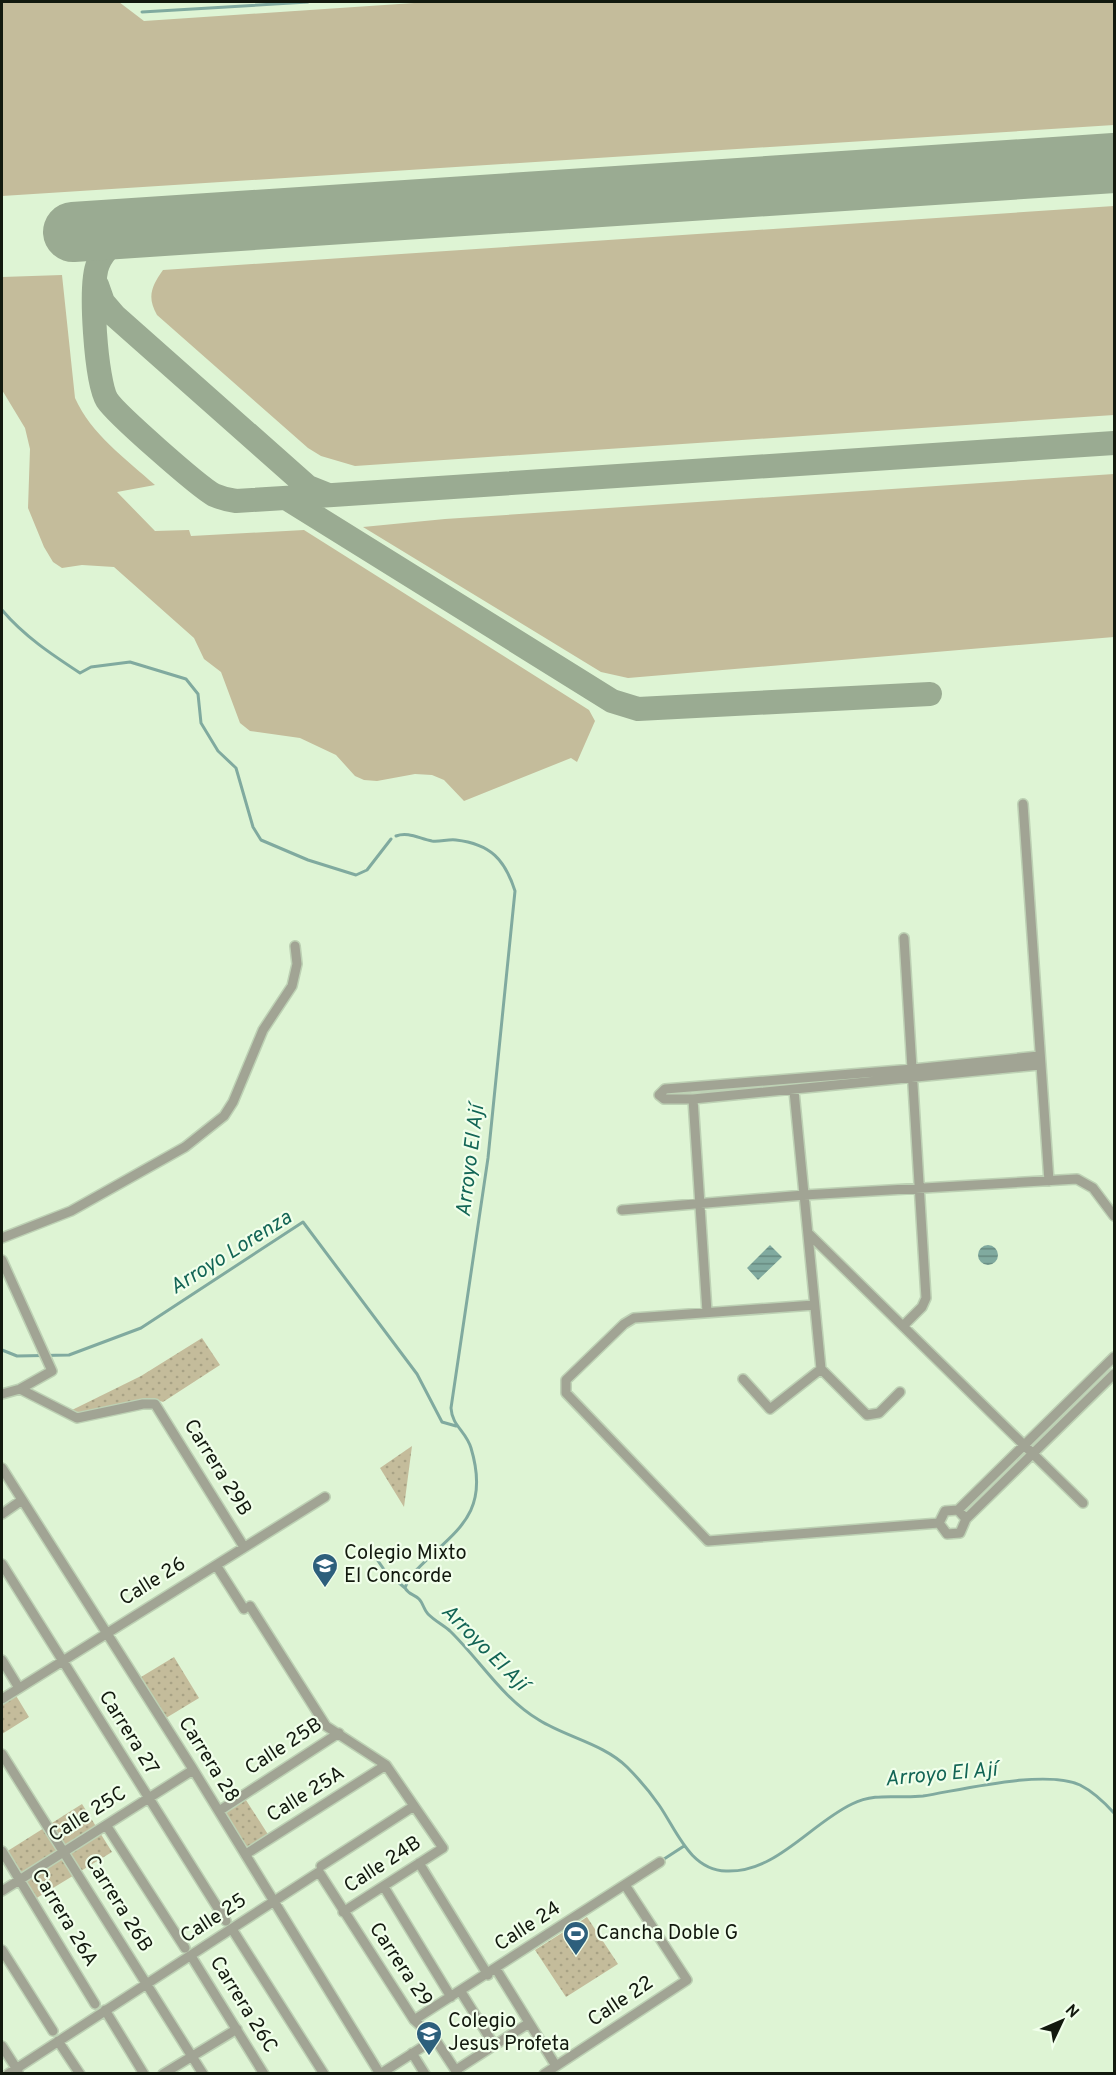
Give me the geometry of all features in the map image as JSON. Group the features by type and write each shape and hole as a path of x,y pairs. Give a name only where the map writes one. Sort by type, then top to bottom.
{"street":[{"path":"1023,804 1034,930 1039,1060 1049,1181"},
{"path":"904,938 926,1298 922,1307 904,1324"},
{"path":"2,1238 81,1206 185,1147 224,1116 233,1102 263,1030 292,986 297,970 295,946"},
{"path":"913,1073 794,1091 693,1099 664,1099 660,1097 659,1092 913,1073 1039,1060"},
{"path":"794,1091 820,1369 867,1415 879,1413 900,1392"},
{"path":"693,1099 707,1312"},
{"path":"622,1210 1077,1179 1086,1182 1114,1216"},
{"path":"808,1233 904,1324 1083,1503"},
{"path":"2,1260 52,1371 20,1389 2,1394"},
{"path":"814,1305 629,1320 566,1380 564,1386 571,1401 708,1541 939,1523"},
{"path":"939,1523 945,1511 958,1510 1114,1357"},
{"path":"743,1378 770,1409 820,1369"},
{"path":"939,1523 942,1529 953,1535 960,1533 965,1527 966,1520 1114,1374"},
{"name":"Carrera 29B","path":"20,1389 77,1418 143,1404 154,1404 159,1408 244,1547"},
{"name":"Carrera 28","path":"2,1468 246,1854 380,2073"},
{"name":"Calle 26","path":"2,1699 325,1497"},
{"path":"2,1514 22,1500"},
{"path":"958,1510 966,1520"},
{"name":"Carrera 27","path":"2,1564 148,1799 324,2073"},
{"path":"216,1565 247,1607 326,1726 386,1765 414,1806"},
{"path":"2,1660 19,1688"},
{"name":"Calle 25B","path":"219,1811 339,1733"},
{"name":"Carrera 26B","path":"2,1754 204,2073"},
{"name":"Calle 25A","path":"246,1854 386,1765"},
{"name":"Calle 25C","path":"2,1891 193,1770"},
{"name":"Calle 24B","path":"343,1912 443,1848 414,1806"},
{"name":"Calle 25","path":"14,2072 147,1984 188,1952 229,1925 274,1901 414,1806"},
{"name":"Carrera 26C","path":"106,1825 264,2073"},
{"name":"Carrera 26A","path":"2,1851 95,2004"},
{"name":"Calle 24","path":"414,2020 660,1862"},
{"path":"419,1863 556,2066"},
{"name":"Carrera 29","path":"320,1869 343,1912 414,2020 435,2039 457,2072"},
{"name":"Calle 22","path":"544,2073 687,1980 625,1885"},
{"path":"384,1887 451,1997"},
{"path":"2,1950 52,2031"},
{"path":"460,1992 494,2045"},
{"path":"105,2010 144,2073"},
{"path":"457,2072 494,2045 529,2024"},
{"path":"163,2073 237,2029"},
{"path":"380,2073 435,2039"},
{"path":"58,2041 80,2073"},
{"path":"2,2046 14,2072"},
{"path":"412,2053 425,2073"}],"shaded area":[{"path":"2,2 119,2 144,21 429,2 1114,2 1114,125 2,196"},
{"path":"1114,206 1114,415 355,466 321,456 308,448 157,315 151,297 153,287 163,270"},
{"path":"62,275 75,398 90,423 100,434 121,456 155,485 117,492 155,531 189,530 191,536 304,530 589,710 595,721 577,762 571,758 464,801 444,780 432,775 415,774 377,781 364,780 355,776 336,755 300,738 250,731 240,723 221,672 204,659 194,638 114,567 82,565 62,568 53,562 44,547 28,508 30,449 25,428 2,390 2,277"},
{"path":"1114,474 1114,637 628,678 601,672 363,527 445,519"},
{"path":"202,1338 220,1365 163,1402 152,1399 140,1400 93,1412 70,1411 141,1376"},
{"path":"412,1446 404,1507 380,1468"},
{"path":"174,1657 199,1698 166,1718 141,1677"},
{"path":"15,1694 29,1717 2,1734 2,1703"},
{"path":"244,1797 269,1836 245,1851 221,1811"},
{"path":"82,1804 112,1852 35,1899 6,1852"},
{"path":"587,1917 618,1964 566,1997 535,1950"}],"water":[{"path":"770,1245 782,1257 758,1280 747,1268"},
{"path":"988,1245 995,1248 998,1255 995,1262 988,1265 981,1262 978,1255 981,1248"}],"waterway":[{"path":"142,12 308,2"},
{"name":"Arroyo El Ají","path":"2,610 48,652 80,673 91,667 130,662 186,679 198,694 201,723 218,751 236,768 253,827 261,840 308,860 356,875 367,870 391,839"},
{"name":"Arroyo El Ají","path":"396,836 410,835 428,840 456,840 479,845 495,855 501,862 515,891 488,1158 451,1408 456,1424 471,1448 476,1473 476,1493 471,1510 462,1524 409,1578 405,1588 419,1599 433,1619 461,1642 502,1690 526,1711 550,1726 607,1752 627,1767 644,1785 694,1857 714,1869 744,1870 761,1864 792,1846 837,1813 852,1804 870,1798 914,1797 1002,1782 1046,1779 1080,1785 1114,1813"},
{"name":"Arroyo Lorenza","path":"2,1350 17,1356 69,1355 141,1328 303,1222 417,1374 442,1422 456,1426"},
{"path":"374,1555 385,1571 405,1588"},
{"path":"661,1861 684,1846"}],"taxiway":[{"path":"147,227 132,232 106,250 95,275 95,333 103,390 107,400 114,408 158,449 205,489 227,499 236,501 333,495 1114,443"},
{"path":"97,285 103,302 115,316 308,487 328,495"},
{"path":"286,498 612,701 638,709 930,694"}],"runway":[{"path":"73,232 1114,163"}],"place":[{"name":"Colegio Mixto El Concorde","path":"325,1589"},
{"name":"Cancha Doble G","path":"576,1957"},
{"name":"Colegio Jesus Profeta","path":"429,2057"}]}
